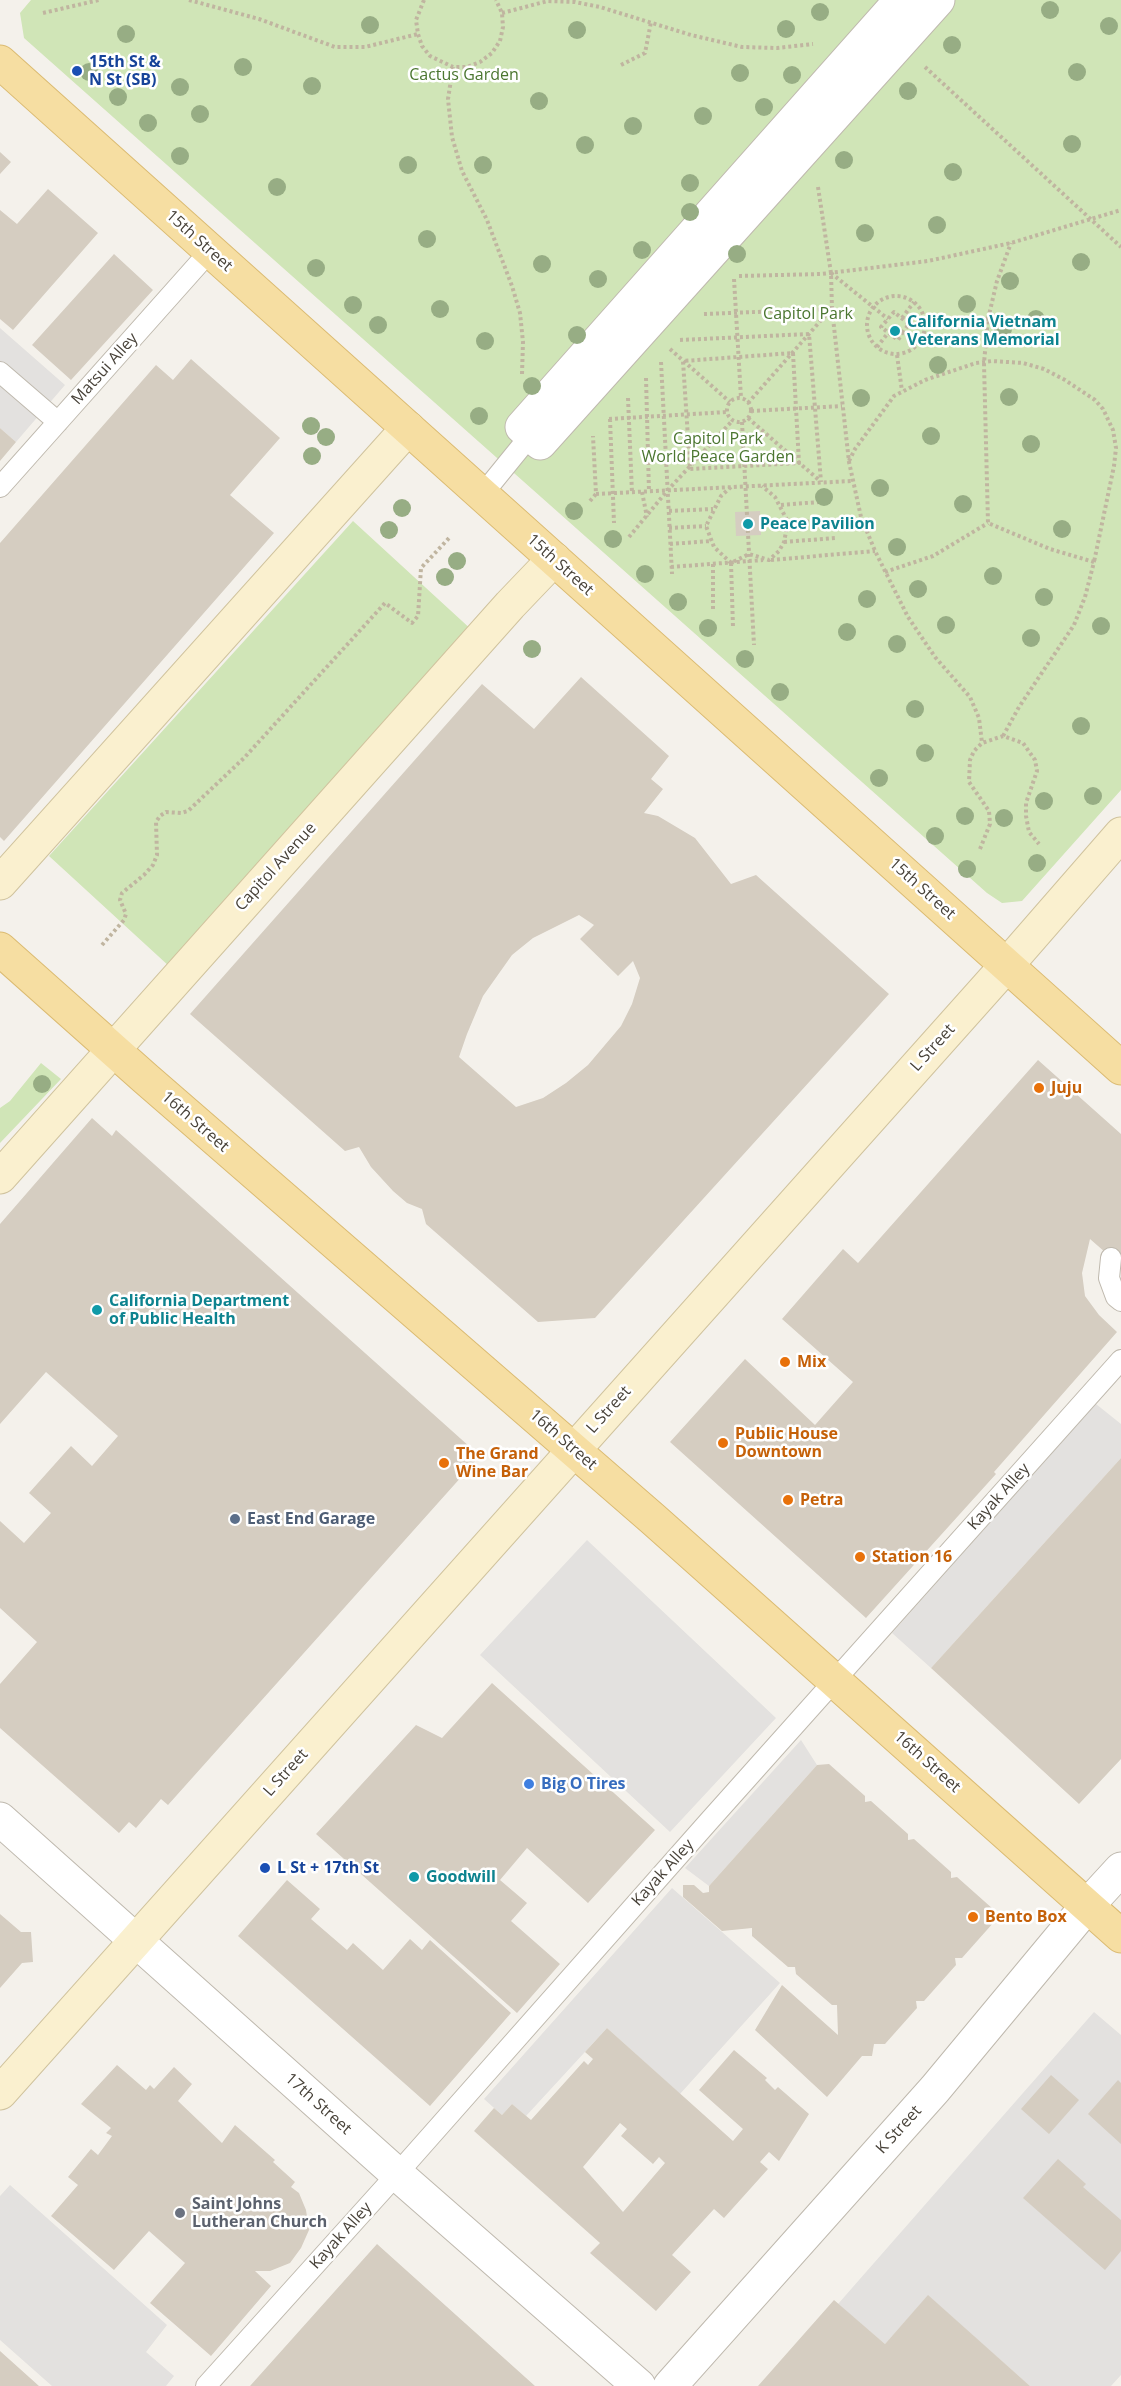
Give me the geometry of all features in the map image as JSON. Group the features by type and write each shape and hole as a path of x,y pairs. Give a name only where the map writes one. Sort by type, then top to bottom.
{"main road":[{"name":"15th Street","path":"0,62 1121,1068"},
{"path":"0,883 408,428"},
{"name":"Capitol Avenue","path":"0,1177 494,623 554,559"},
{"name":"L Street","path":"0,2093 1007,965 1121,834"},
{"name":"16th Street","path":"0,949 113,1050 574,1449 1121,1936"}],"street":[{"path":"900,0 522,427 528,439 540,443 640,337 938,0"},
{"path":"528,439 563,396 920,0"},
{"name":"17th Street","path":"0,1819 397,2174 639,2386"},
{"name":"K Street","path":"670,2386 935,2089 1087,1906 1121,1869"}],"lane":[{"name":"Matsui Alley","path":"0,487 210,251"},
{"path":"0,372 58,422"},
{"path":"482,495 528,439"},
{"path":"1111,1258 1108,1278 1116,1297 1121,1301"},
{"name":"Kayak Alley","path":"206,2386 1121,1360"}],"path":[{"path":"43,13 99,0"},
{"path":"189,0 259,19 335,47 365,47 418,34"},
{"path":"424,0 416,20 422,46 430,56 453,67 467,67 480,62 492,53 500,41 503,27 502,13 496,0"},
{"path":"502,13 548,1 575,2 600,7 691,35 742,46 777,48 808,46 817,42"},
{"path":"621,65 645,54 651,22"},
{"path":"899,44 1121,247"},
{"path":"453,67 448,99 452,137 462,171 487,220 515,295 523,342 521,379"},
{"path":"811,142 831,273 832,309 849,462 861,517 908,617 929,649 970,697 979,718 982,743"},
{"path":"741,398 734,276 831,273 928,261 1011,243 1121,210"},
{"path":"988,523 984,363 988,319 997,281 1011,243"},
{"path":"831,273 888,319"},
{"path":"892,296 900,296 914,302 924,315 926,322 926,331 919,344 913,350 897,355 883,352 872,342 867,328 869,314 873,308 878,302 892,296"},
{"path":"902,318 914,302"},
{"path":"640,337 736,313 832,309"},
{"path":"748,403 832,309"},
{"path":"894,312 902,318 909,324 898,340 881,327 894,312"},
{"path":"926,322 988,319"},
{"path":"903,332 919,344"},
{"path":"877,347 888,333"},
{"path":"640,337 809,334"},
{"path":"809,334 821,482"},
{"path":"640,337 683,361 730,402"},
{"path":"640,337 664,416 672,574"},
{"path":"640,337 647,417 649,492"},
{"path":"632,493 629,418 640,337"},
{"path":"614,523 610,419 640,337"},
{"path":"683,361 793,353"},
{"path":"793,353 799,463"},
{"path":"897,355 902,391"},
{"path":"683,361 690,469"},
{"path":"849,462 855,449 894,396 925,380 976,363 1005,361 1044,369 1095,400 1109,419 1114,439 1115,457 1094,562 1079,615 1071,631 1019,707 1003,736"},
{"path":"730,402 741,398"},
{"path":"732,421 742,422 748,418 751,411 748,403 741,398"},
{"path":"730,402 727,412 732,421"},
{"path":"751,411 842,406"},
{"path":"601,419 727,412"},
{"path":"748,418 821,482"},
{"path":"629,537 667,491 690,469 732,421"},
{"path":"742,422 754,645"},
{"path":"590,501 596,494 593,435"},
{"path":"690,469 799,463"},
{"path":"596,494 852,481"},
{"path":"761,485 781,505 788,522 784,542 779,551 768,560"},
{"path":"731,487 726,490 713,509 706,526 711,541 731,563 733,627"},
{"path":"642,492 647,517"},
{"path":"781,505 819,502"},
{"path":"669,511 713,509"},
{"path":"788,522 828,521"},
{"path":"988,523 1050,549 1094,562"},
{"path":"885,572 933,556 988,523"},
{"path":"669,528 706,526"},
{"path":"102,945 124,920 126,914 120,900 122,893 153,865 157,855 156,822 160,816 166,812 188,811 204,796 244,758 385,603 412,622 418,616 421,568 450,537"},
{"path":"784,542 835,538"},
{"path":"670,544 711,541"},
{"path":"671,567 875,551"},
{"path":"731,563 749,554 768,560"},
{"path":"713,564 713,610"},
{"path":"980,849 990,824 989,811 969,782 970,760 974,751 982,743 1003,736 1023,743 1031,751 1035,760 1037,771 1026,803 1026,816 1029,832 1039,844"}],"green space":[{"name":"Capitol Park","path":"31,0 1121,0 1121,790 1022,901 1002,903 987,893 24,38 20,13"},
{"path":"353,521 474,632 170,967 49,856"},
{"path":"41,1063 61,1079 0,1143 0,1108 10,1101"}],"shaded area":[{"path":"0,328 65,385 16,442 0,428"},
{"path":"1096,1404 1121,1424 1121,1458 931,1668 892,1633"},
{"path":"587,1540 776,1718 670,1832 480,1655"},
{"path":"801,1740 817,1765 709,1886 685,1868"},
{"path":"672,1888 780,1983 680,2094 607,2028 526,2116 512,2104 502,2115 484,2099"},
{"path":"1094,2012 1121,2035 1121,2375 1111,2386 1030,2386 928,2296 885,2344 838,2304"},
{"path":"10,2185 167,2325 146,2352 174,2376 166,2386 52,2386 0,2340 0,2196"}],"building":[{"path":"0,152 11,162 0,174"},
{"path":"48,189 98,233 13,330 0,319 0,210 17,224"},
{"path":"114,254 153,290 71,380 32,345"},
{"path":"191,359 280,438 230,495 274,533 4,841 0,837 0,543 156,365 173,380"},
{"path":"0,428 16,442 0,461"},
{"name":"Peace Pavilion","path":"760,511 761,535 736,536 735,512"},
{"path":"581,677 669,756 651,779 663,789 644,813 658,816 695,838 731,884 756,875 889,994 595,1318 538,1322 426,1224 422,1209 407,1203 393,1191 371,1167 359,1147 345,1151 190,1014 482,684 534,729","holes":["579,915 594,925 580,939 618,976 633,961 640,978 632,1004 621,1026 588,1065 543,1098 516,1107 459,1057 483,996 512,955 533,938"]},
{"path":"1038,1060 1121,1134 1121,1266 1090,1239 1082,1273 1085,1296 1099,1315 1117,1332 994,1472 996,1474 866,1618 670,1442 745,1359 815,1425 853,1382 782,1319 843,1249 858,1263"},
{"name":"East End Garage","path":"92,1118 112,1136 116,1130 480,1456 168,1805 161,1799 136,1828 129,1822 119,1833 0,1728 0,1684 37,1642 0,1608 0,1521 24,1543 51,1513 29,1493 71,1446 92,1466 118,1436 46,1372 0,1424 0,1224"},
{"path":"1121,1458 1121,1759 1079,1804 931,1668"},
{"path":"492,1683 655,1830 588,1903 527,1848 500,1880 527,1903 511,1921 560,1964 517,2013 316,1834 416,1725 442,1738"},
{"path":"829,1764 865,1796 865,1802 871,1801 908,1834 908,1840 914,1839 951,1872 951,1878 957,1877 993,1909 994,1922 962,1958 955,1958 956,1965 924,2001 916,2001 917,2008 885,2044 874,2044 872,2056 862,2056 827,2097 755,2030 782,1985 838,2035 837,2005 832,2005 796,1974 795,1967 788,1967 752,1936 752,1928 722,1931 683,1897 683,1885 694,1885 703,1893 709,1892 709,1886 817,1765"},
{"path":"287,1880 320,1909 311,1919 347,1950 353,1943 383,1970 410,1939 422,1950 430,1940 511,2013 430,2106 238,1936"},
{"path":"0,1914 21,1932 31,1932 33,1962 22,1963 0,1988"},
{"path":"607,2028 733,2141 743,2129 699,2090 734,2050 767,2078 765,2080 775,2090 778,2087 809,2114 779,2161 769,2152 760,2162 768,2169 724,2218 714,2209 672,2255 691,2272 656,2311 590,2253 600,2243 474,2131 494,2108 502,2115 512,2104 531,2120 584,2061 588,2065 593,2059 585,2052","holes":["620,2123 627,2129 621,2136 653,2164 659,2157 665,2163 623,2212 583,2167"]},
{"name":"Saint Johns Lutheran Church","path":"117,2065 146,2090 150,2085 154,2089 174,2067 192,2084 178,2101 222,2143 235,2125 275,2160 273,2162 295,2182 291,2187 299,2193 306,2210 309,2230 301,2248 290,2263 270,2271 255,2271 271,2286 211,2356 150,2303 185,2263 149,2231 114,2270 51,2216 78,2185 68,2177 91,2149 98,2155 112,2136 106,2133 111,2128 81,2104"},
{"path":"1051,2075 1079,2100 1049,2134 1021,2109"},
{"path":"1118,2080 1121,2083 1121,2144 1088,2114"},
{"path":"1058,2159 1086,2184 1083,2187 1121,2220 1121,2251 1105,2270 1023,2198"},
{"path":"377,2244 535,2386 250,2386"},
{"path":"928,2295 1030,2386 758,2386 834,2300 885,2344"},
{"path":"0,2351 39,2386 0,2386"}],"place":[{"name":"15th St & N St (SB)","path":"77,71"},
{"name":"California Vietnam Veterans Memorial","path":"895,331"},
{"name":"Peace Pavilion","path":"748,524"},
{"name":"Juju","path":"1039,1088"},
{"name":"California Department of Public Health","path":"97,1310"},
{"name":"Mix","path":"785,1362"},
{"name":"Public House Downtown","path":"723,1443"},
{"name":"The Grand Wine Bar","path":"444,1463"},
{"name":"Petra","path":"788,1500"},
{"name":"East End Garage","path":"235,1519"},
{"name":"Station 16","path":"860,1557"},
{"name":"Big O Tires","path":"529,1784"},
{"name":"L St + 17th St","path":"265,1868"},
{"name":"Goodwill","path":"414,1877"},
{"name":"Bento Box","path":"973,1917"},
{"name":"Saint Johns Lutheran Church","path":"180,2213"}],"park label":[{"name":"Cactus Garden","path":"464,75"},
{"name":"Capitol Park World Peace Garden","path":"718,448"}]}
